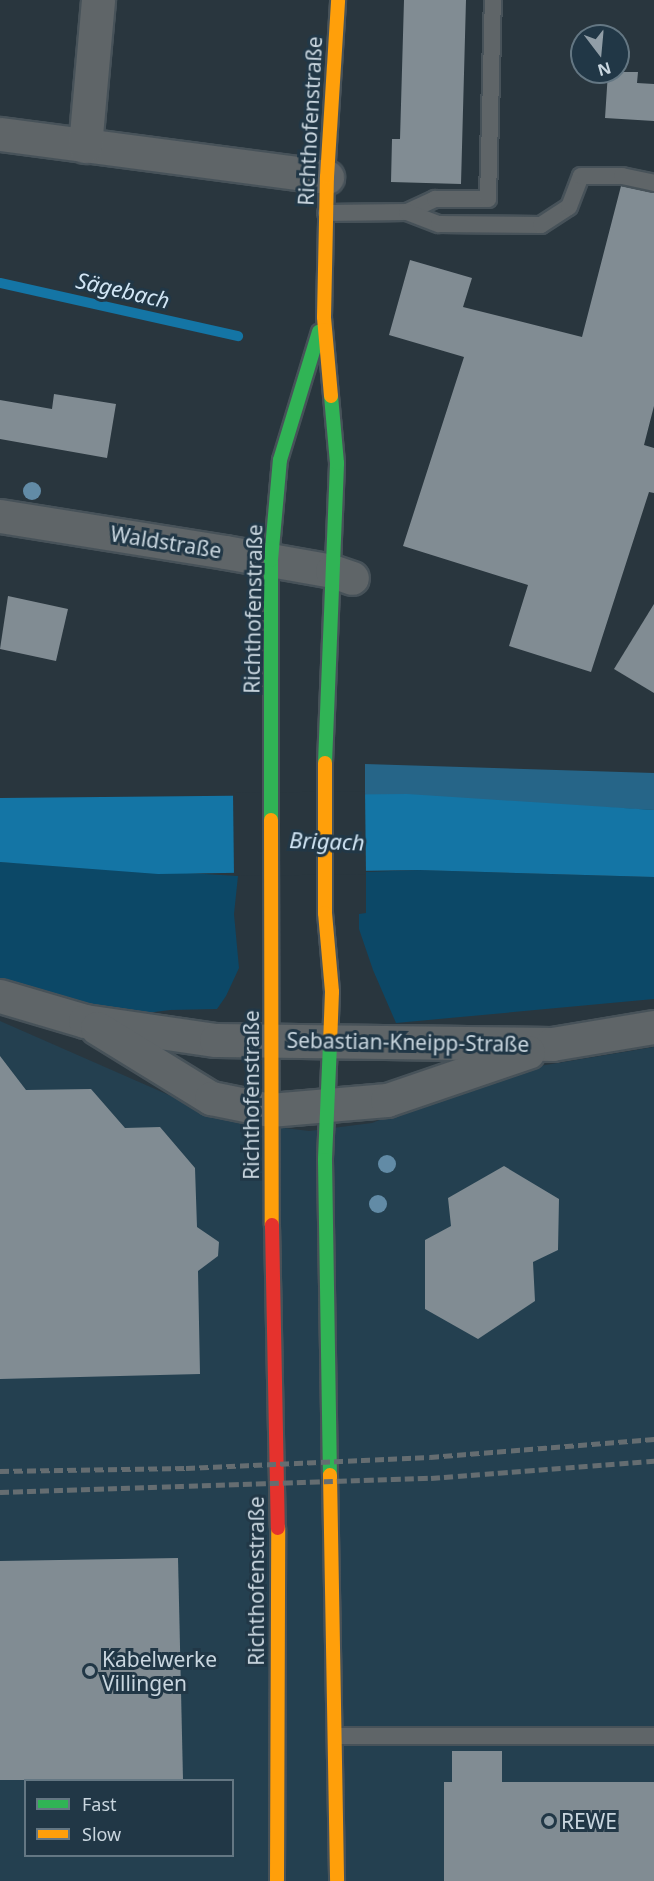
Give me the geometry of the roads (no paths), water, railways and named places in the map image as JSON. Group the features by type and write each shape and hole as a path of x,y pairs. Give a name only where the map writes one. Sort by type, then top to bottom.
{"street":[{"path":"85,146 98,0"},
{"name":"Richthofenstraße","path":"337,1881 337,1736 327,1107 332,1042 325,914 325,745 342,574 337,463 324,316 327,177 338,0"},
{"path":"0,134 327,177"},
{"name":"Richthofenstraße","path":"277,1881 278,1492 270,1110 273,1041 272,560 280,460 324,316"},
{"name":"Waldstraße","path":"0,516 272,560 342,574"},
{"name":"Sebastian-Kneipp-Straße","path":"0,996 85,1021 216,1040 552,1044 654,1028"},
{"name":"Sebastian-Kneipp-Straße","path":"85,1021 211,1098 270,1110 327,1107 387,1100 552,1044"}],"lane":[{"path":"407,212 435,199 488,199 493,0"},
{"path":"326,213 407,212 439,224 541,225 569,207 581,176 622,176 654,183"},
{"path":"337,1736 654,1736"}],"water":[{"name":"Brigach","path":"407,794 654,810 654,877 419,870 158,874 0,862 0,798"}],"waterway":[{"name":"Sägebach","path":"0,283 238,336"}],"railway":[{"path":"0,1471 186,1468 430,1457 654,1439"},
{"path":"0,1492 431,1478 654,1461"}],"place":[{"name":"Kabelwerke Villingen","path":"90,1671"},
{"name":"REWE","path":"549,1821"}]}
